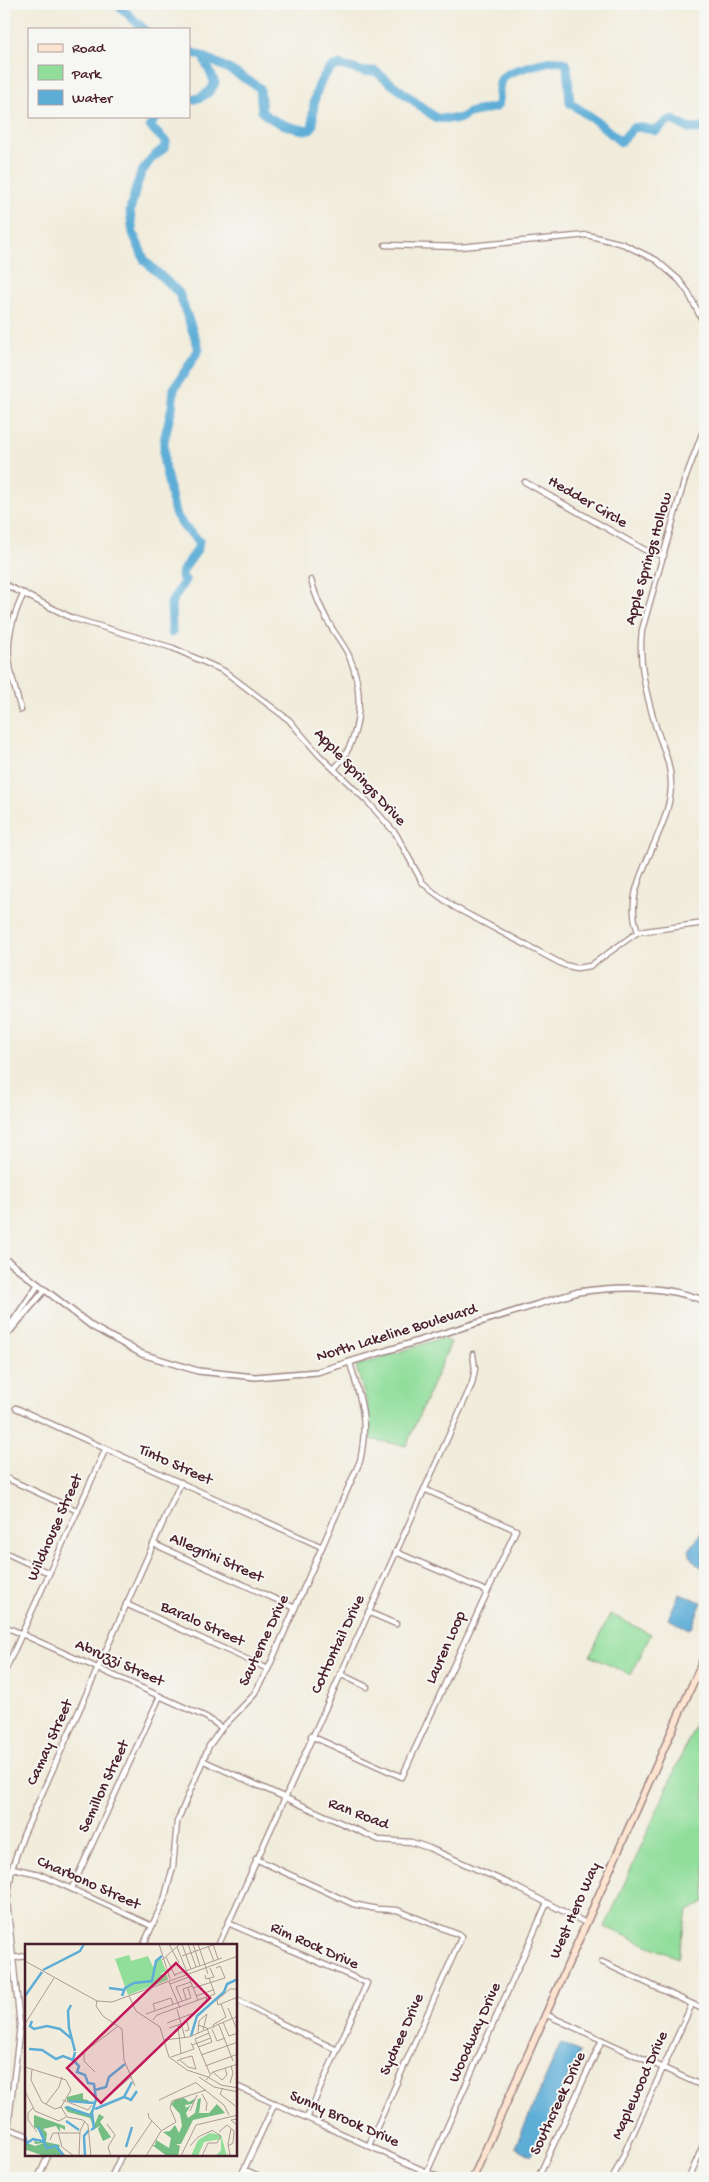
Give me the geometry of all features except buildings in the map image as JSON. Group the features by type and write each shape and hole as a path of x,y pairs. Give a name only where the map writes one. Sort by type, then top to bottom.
{"main road":[{"name":"West Hero Way","path":"473,2178 705,1656"}],"street":[{"path":"385,245 460,248 587,235 596,237 623,244 656,260 688,292 705,326"},
{"name":"Apple Springs Hollow","path":"638,932 633,912 635,896 667,814 671,790 666,753 655,724 645,683 640,648 645,616 684,482 705,426"},
{"name":"Hedder Circle","path":"525,482 628,541 645,550 664,556"},
{"path":"311,580 321,610 348,655 358,690 357,728 354,738 348,752 334,769"},
{"name":"Apple Springs Drive","path":"4,584 72,618 165,645 208,662 259,696 289,720 319,755 368,802 394,832 422,882 441,899 564,965 577,968 590,966 638,932 705,923"},
{"path":"21,710 9,666 8,641 14,613 24,593"},
{"name":"North Lakeline Boulevard","path":"4,1258 107,1336 142,1354 198,1371 255,1377 317,1372 578,1292 606,1288 638,1287 705,1301"},
{"path":"4,1337 38,1284"},
{"path":"4,1337 45,1290"},
{"name":"Cottontail Drive","path":"219,1944 311,1736 472,1384 475,1369 473,1354"},
{"name":"Sauterne Drive","path":"144,1944 164,1900 173,1867 177,1822 210,1746 222,1728 253,1696 268,1669 360,1461 364,1444 364,1410 350,1362"},
{"name":"Tinto Street","path":"16,1408 322,1547"},
{"name":"Wildhouse Street","path":"4,1673 106,1448"},
{"path":"4,1477 78,1510"},
{"name":"Camay Street","path":"25,2135 8,2128 20,2024 20,2007 12,1958 7,1902 12,1868 23,1836 181,1482"},
{"name":"Lauren Loop","path":"311,1736 402,1777 486,1591 516,1530 424,1489"},
{"name":"Allegrini Street","path":"154,1544 295,1608"},
{"path":"4,1552 49,1573"},
{"path":"396,1552 486,1591"},
{"name":"Baralo Street","path":"126,1604 268,1669"},
{"path":"368,1612 396,1624"},
{"name":"Abruzzi Street","path":"4,1626 206,1717 222,1728"},
{"path":"340,1674 367,1687"},
{"name":"Semillon Street","path":"72,1888 160,1696"},
{"name":"Ran Road","path":"204,1760 379,1840 411,1842 429,1848 586,1923"},
{"name":"Sydnee Drive","path":"256,1859 353,1904 378,1909 397,1910 462,1936 369,2145"},
{"name":"Charbono Street","path":"12,1868 40,1874 152,1926"},
{"name":"Woodway Drive","path":"427,2172 547,1903"},
{"name":"Rim Rock Drive","path":"228,1922 367,1983 307,2118"},
{"path":"12,1958 25,1956"},
{"path":"602,1962 705,2010"},
{"path":"238,2000 272,2019 337,2050"},
{"name":"Maplewood Drive","path":"613,2178 692,2004"},
{"path":"545,2014 705,2087"},
{"name":"Southcreek Drive","path":"538,2178 602,2040"},
{"name":"Sunny Brook Drive","path":"238,2087 440,2178"},
{"path":"240,2178 275,2103"},
{"path":"688,2178 705,2141"},
{"path":"38,2178 48,2157"},
{"path":"112,2178 121,2157"},
{"path":"245,2170 264,2178"}],"green space":[{"path":"442,1338 451,1342 406,1446 370,1439 367,1404 356,1366"},
{"path":"610,1614 651,1634 631,1675 590,1656"},
{"path":"705,1703 705,1901 687,1912 678,1958 605,1927"}],"water":[{"path":"705,1528 705,1568 694,1562 689,1550"},
{"path":"679,1594 702,1602 692,1627 689,1629 668,1619"},
{"path":"561,2043 580,2052 541,2142 531,2156 515,2147"}],"waterway":[{"path":"117,4 143,28"},
{"path":"190,51 225,67 260,88 262,112 278,122 304,130 310,130 313,125 313,109 316,94 322,79 332,67 340,65 365,72 375,71 436,118 459,119 469,113 496,107 503,77 531,66 556,61 561,61 567,65 570,103 599,123 621,142 633,128 640,127 656,131 666,122 673,120 692,129 705,127"},
{"path":"190,100 205,95 215,83 204,59"},
{"path":"156,118 150,126 166,142 164,148 151,159 141,173 130,211 133,233 145,261 179,293 199,349 174,389 164,441 164,463 175,513 184,527 199,541 197,551 181,576 185,580 171,603 172,633"},
{"path":"694,1723 705,1725"}]}
